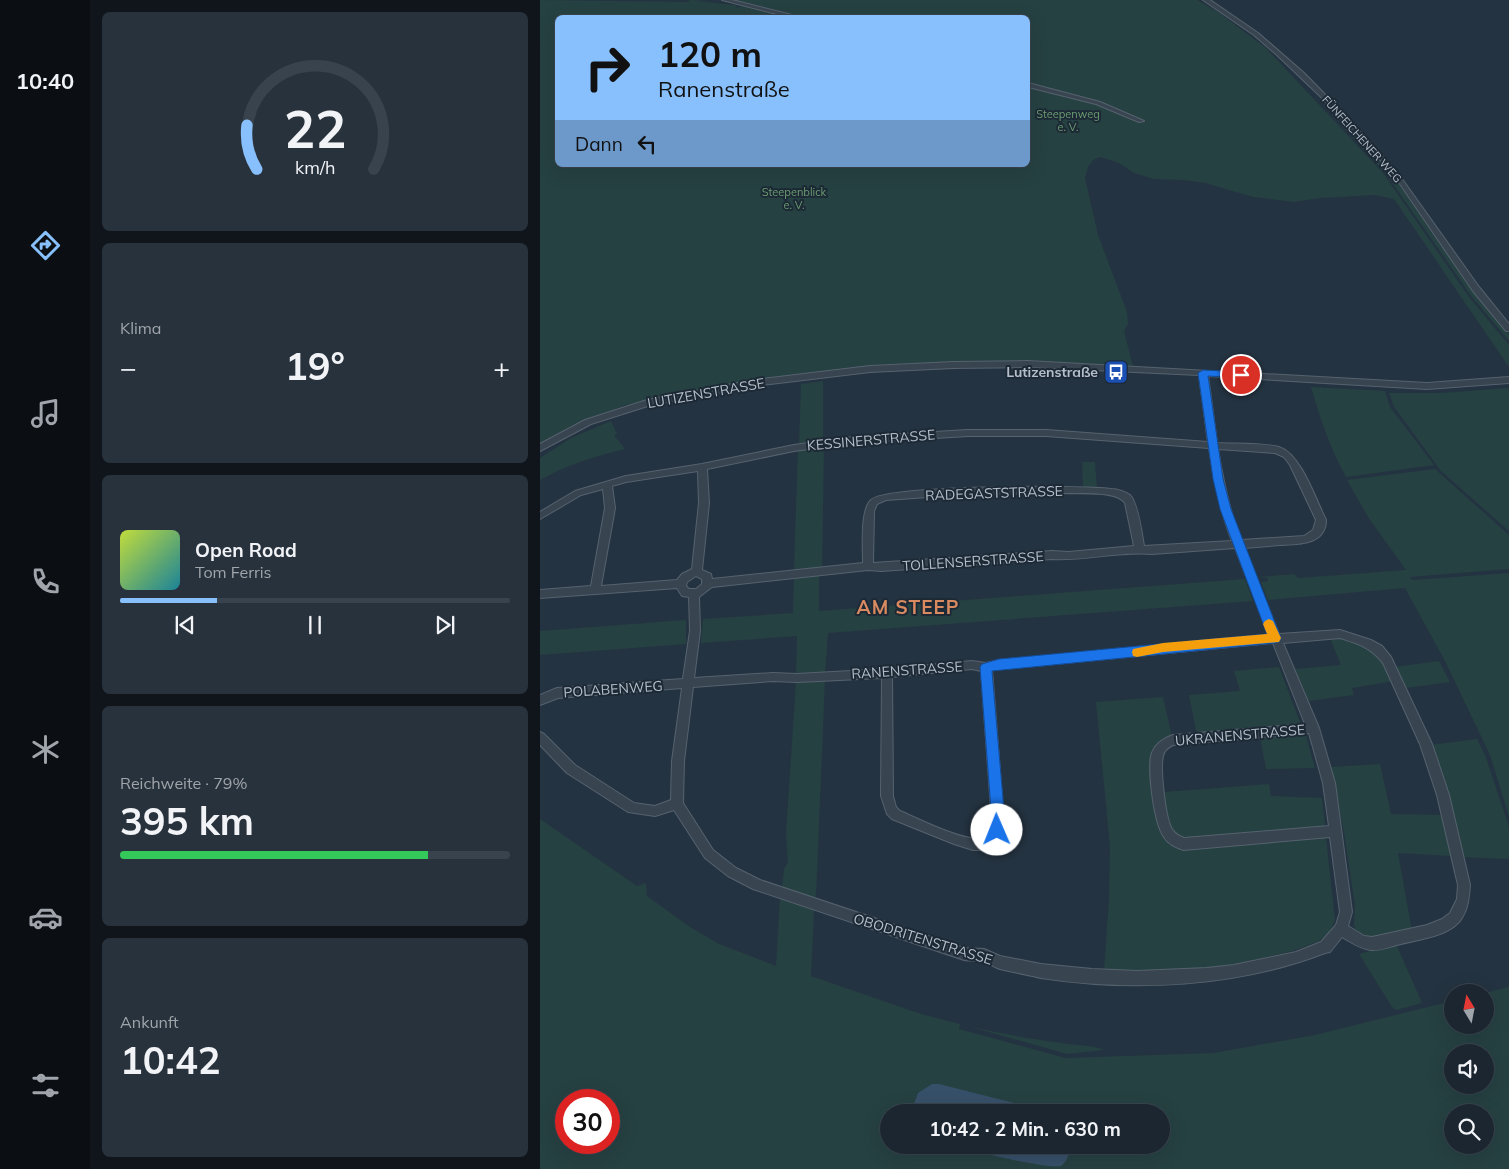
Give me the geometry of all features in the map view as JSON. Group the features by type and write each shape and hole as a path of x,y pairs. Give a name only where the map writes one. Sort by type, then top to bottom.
{"street":[{"path":"725,0 789,15"},
{"name":"FÜNFEICHENER WEG","path":"1206,0 1242,22 1284,55 1384,162 1400,180 1476,289 1509,329"},
{"path":"1030,86 1098,103 1141,121"},
{"name":"LUTIZENSTRASSE","path":"540,448 588,422 629,408 701,392 814,375 913,366 991,364 1083,366 1427,386 1509,380"},
{"path":"1203,373 1222,495 1237,544 1313,728 1329,782 1346,903 1345,921 1341,929"},
{"name":"KESSINERSTRASSE","path":"540,516 578,493 626,479 702,467 804,446 887,437 968,433 1046,433 1271,449 1288,455 1294,463 1321,520 1318,532 1309,538 1237,544"},
{"path":"697,572 704,503 702,467"},
{"path":"595,590 610,508 608,485"},
{"name":"RADEGASTSTRASSE","path":"868,566 868,511 874,502 885,497 971,491 1072,490 1118,493 1126,497 1130,503 1140,549"},
{"name":"TOLLENSERSTRASSE","path":"708,583 868,566 1052,555 1069,556 1140,549 1152,550 1237,544"},
{"path":"697,572 704,574 708,583 702,591 694,594 682,590 681,584 688,575 697,572"},
{"path":"540,594 681,584"},
{"path":"540,737 571,769 632,808 655,811 676,804 678,761 695,626 694,594"},
{"name":"RANENSTRASSE","path":"688,683 773,677 797,678 887,673 972,665 986,667 999,664 1275,638 1340,634 1367,643 1378,650 1387,660 1426,744 1443,795 1464,885 1464,898 1460,910 1450,922 1433,931 1376,943 1362,941 1341,929"},
{"path":"887,673 887,796 891,810 896,815 966,844 979,845 991,839 997,830 998,822 986,667"},
{"name":"POLABENWEG","path":"540,700 557,693 688,683"},
{"name":"UKRANENSTRASSE","path":"1313,728 1166,742 1159,749 1157,756 1164,828 1172,838 1183,844 1336,832"},
{"name":"OBODRITENSTRASSE","path":"676,804 709,854 732,872 757,885 964,954 984,955 999,962 1041,971 1138,978 1234,972 1296,958 1325,947 1341,929"}],"green space":[{"path":"540,0 688,2 690,0 729,2 695,1 735,5 737,6 736,8 757,7 791,15 555,15 555,167 1030,167 1030,89 1032,87 1103,106 1141,122 1147,122 1099,103 1030,85 1030,15 797,15 733,0 1197,0 1218,12 1266,48 1383,173 1469,297 1509,345 1509,367 1394,199 1375,195 1320,198 1294,202 1253,197 1205,183 1154,179 1134,173 1119,163 1100,157 1093,160 1088,167 1085,178 1098,235 1127,312 1128,324 1124,331 1133,366 1023,360 1022,362 888,364 736,383 626,405 571,426 540,445"},
{"path":"1346,124 1397,181 1472,289 1509,334 1509,341 1472,297 1386,174 1341,125"},
{"path":"823,381 823,441 799,444 801,384"},
{"path":"1311,387 1385,391 1390,407 1434,465 1346,477 1326,433"},
{"path":"1509,388 1509,531 1441,471 1394,407 1389,393 1441,393"},
{"path":"611,421 617,434 614,435 625,449 581,462 540,480 540,458 571,438"},
{"path":"824,446 822,569 794,570 798,449"},
{"path":"1082,462 1095,462 1097,489 1083,488"},
{"path":"1435,469 1509,535 1509,569 1410,577 1412,580 1509,573 1509,816 1490,755 1445,661 1405,588 1268,600 1261,582 1268,581 1267,578 1259,577 1294,574 1298,578 1406,570 1368,517 1347,480"},
{"path":"819,574 819,611 1245,579 1253,601 828,633 825,673 796,675 797,636 701,643 703,619 793,613 794,576"},
{"path":"686,620 686,644 540,655 540,631"},
{"path":"1330,638 1353,640 1369,648 1376,654 1394,681 1352,688 1354,695 1309,701 1295,669 1341,665"},
{"path":"1439,661 1450,682 1406,688 1395,667"},
{"path":"1279,667 1300,722 1298,726 1197,735 1189,695 1240,691 1234,671"},
{"path":"825,679 815,900 782,889 784,869 788,862 786,833 796,682"},
{"path":"1163,697 1172,737 1156,747 1169,841 1326,837 1335,920 1330,931 1319,941 1293,951 1206,969 1104,971 1109,899 1110,846 1096,702"},
{"path":"1300,734 1306,736 1315,768 1266,769 1260,737"},
{"path":"1477,739 1485,755 1509,827 1509,859 1461,857 1430,745"},
{"path":"1380,764 1391,814 1443,815 1452,856 1398,853 1412,931 1367,938 1355,929 1354,925 1355,906 1344,832 1331,767"},
{"path":"1269,784 1271,796 1322,798 1325,824 1321,828 1193,840 1175,836 1169,827 1164,792"},
{"path":"540,819 637,886 646,883 647,896 690,927 719,944 776,966 780,898 814,910 811,976 921,1014 960,1024 959,1029 1066,1058 1213,1053 1315,1035 1444,1003 1444,1034 1494,1034 1494,991 1509,987 1509,1169 540,1169"},
{"path":"1396,944 1422,1003 1396,1010 1392,1007 1359,954"},
{"path":"968,1026 1026,1038 1088,1046 1104,1050 1067,1054"}],"water":[{"path":"932,1084 939,1084 1018,1104 914,1104 918,1093"},
{"path":"987,1154 1069,1154 1061,1166 1040,1165"}],"slow traffic":[{"path":"1137,652 1275,638 1269,624"}],"place":[{"name":"Lutizenstraße","path":"1116,372"}],"district":[{"name":"AM STEEP","path":"908,607"}],"route":[{"path":"997,830 998,822 986,667 999,664 1275,638 1225,509 1218,479 1203,379 1203,373 1241,375"}],"park label":[{"name":"Steepenweg e. V.","path":"1068,120"},
{"name":"Steepenblick e. V.","path":"794,198"}]}
